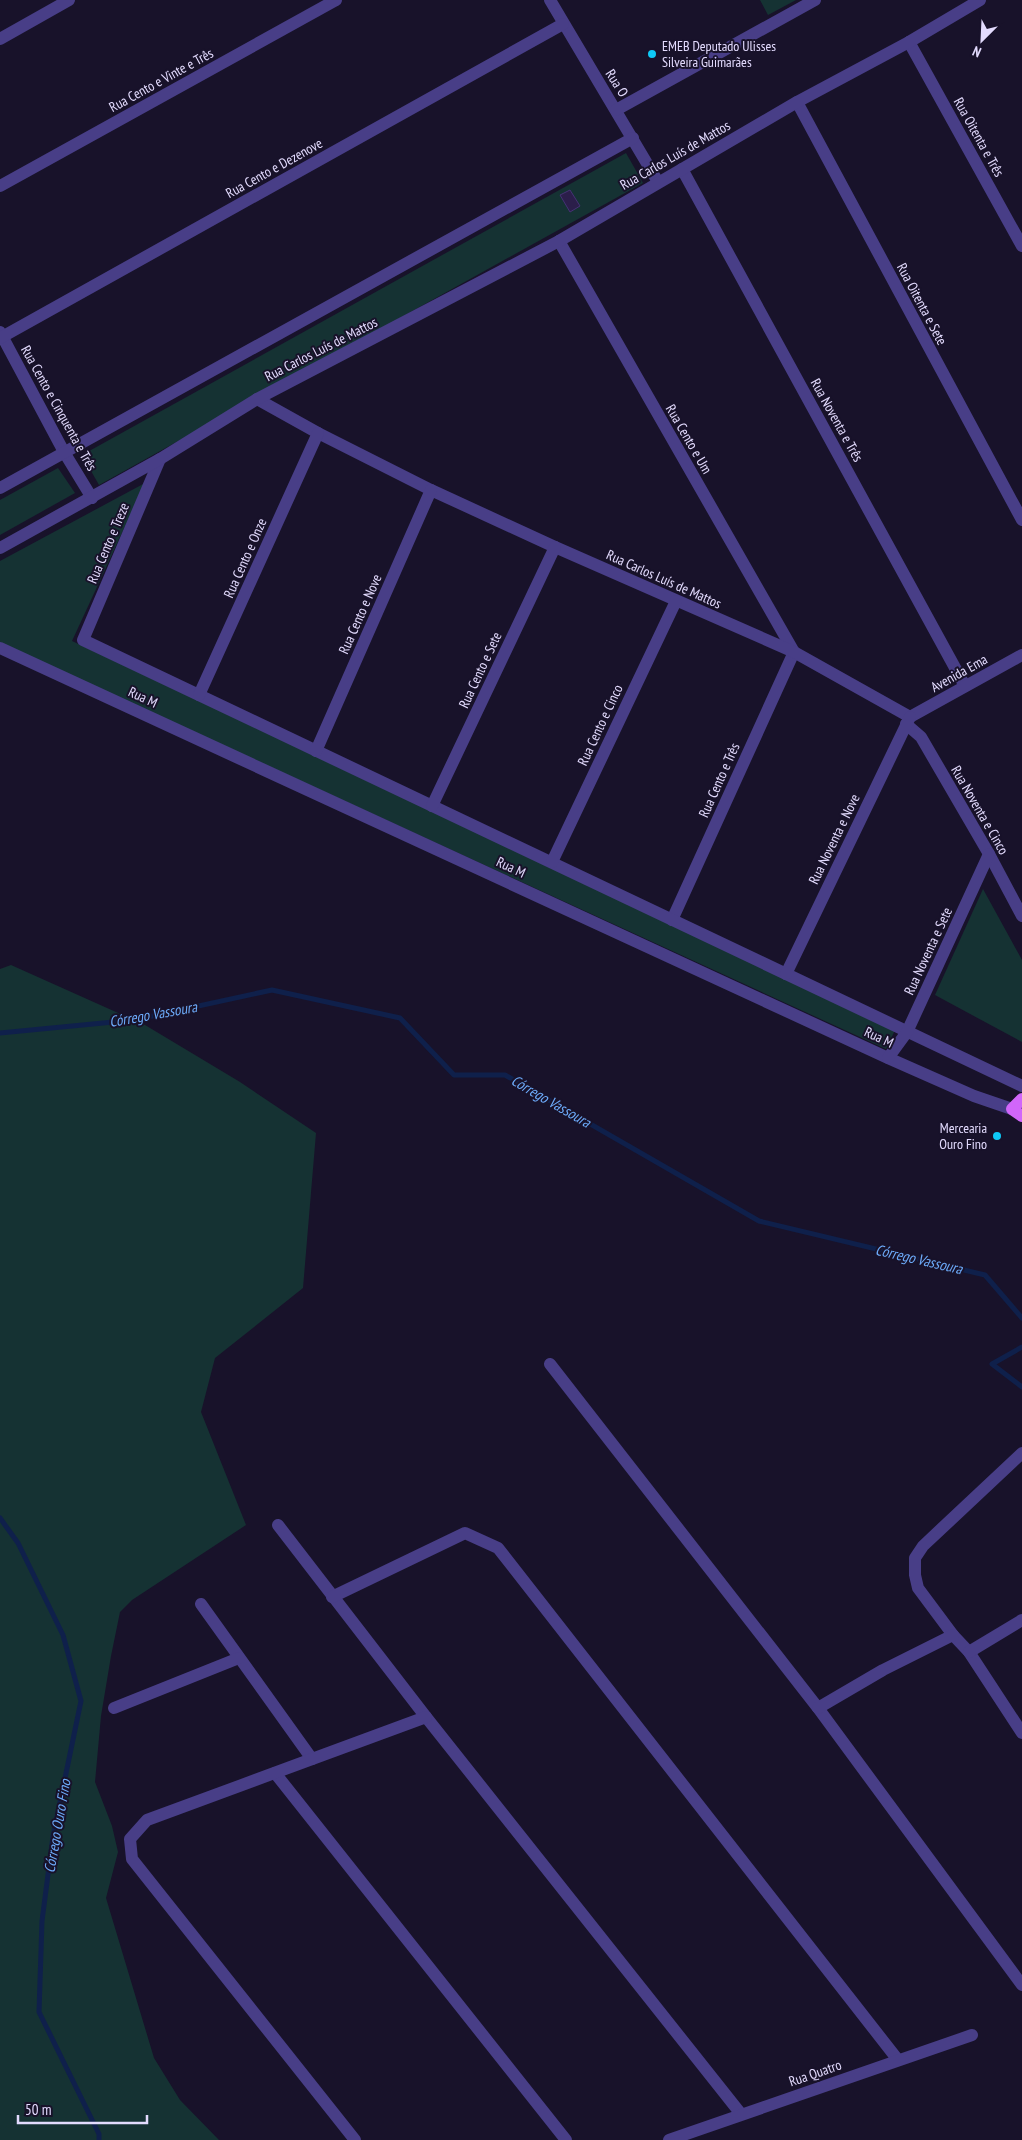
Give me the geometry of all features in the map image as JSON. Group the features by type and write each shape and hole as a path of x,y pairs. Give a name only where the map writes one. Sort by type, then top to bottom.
{"main road":[{"path":"1017,1112 1022,1099"}],"street":[{"path":"0,39 69,0"},
{"name":"Rua Cento e Vinte e Três","path":"0,186 336,0"},
{"name":"Rua O","path":"550,0 658,182"},
{"path":"616,110 815,0"},
{"name":"Rua Carlos Luís de Mattos","path":"257,399 559,241 796,102 909,42 980,0"},
{"name":"Rua Cento e Dezenove","path":"1,336 563,24"},
{"name":"Rua Oitenta e Três","path":"909,42 1022,246"},
{"name":"Rua Oitenta e Sete","path":"796,102 1022,520"},
{"path":"0,488 633,138"},
{"name":"Rua Noventa e Três","path":"682,170 965,686"},
{"name":"Rua Cento e Um","path":"559,241 794,652"},
{"name":"Rua Cento e Cinquenta e Três","path":"1,336 64,452 92,498"},
{"path":"0,548 92,498 257,399"},
{"name":"Rua Carlos Luís de Mattos","path":"257,399 318,434 431,490 555,547 794,652 908,720"},
{"name":"Rua Cento e Onze","path":"199,695 318,434"},
{"name":"Rua Cento e Treze","path":"82,640 160,458"},
{"name":"Rua Cento e Nove","path":"316,751 431,490"},
{"name":"Rua Cento e Sete","path":"432,806 555,547"},
{"name":"Rua Cento e Cinco","path":"552,862 676,601"},
{"name":"Rua M","path":"82,640 1022,1086"},
{"name":"Rua M","path":"0,648 888,1058 974,1096 1017,1112"},
{"name":"Rua Cento e Três","path":"672,920 794,652"},
{"name":"Avenida Ema","path":"908,720 1022,655"},
{"name":"Rua Noventa e Cinco","path":"908,720 989,854 1022,916"},
{"name":"Rua Noventa e Nove","path":"786,974 908,720"},
{"name":"Rua Noventa e Sete","path":"888,1058 907,1032 989,854"},
{"path":"550,1364 818,1708 1022,1985"},
{"path":"1022,1453 924,1546 915,1558 915,1575 918,1588 953,1635 969,1652 1022,1733"},
{"path":"278,1525 332,1598 741,2114"},
{"path":"332,1598 465,1533 498,1548 898,2060"},
{"path":"201,1604 312,1759"},
{"path":"969,1652 1022,1620"},
{"path":"818,1708 883,1670 953,1635"},
{"path":"114,1708 239,1658"},
{"path":"355,2140 132,1859 130,1839 147,1820 426,1717"},
{"path":"275,1773 566,2140"},
{"name":"Rua Quatro","path":"668,2140 972,2035"}],"green space":[{"path":"760,0 796,0 768,15"},
{"path":"626,153 643,183 99,485 82,455"},
{"path":"58,468 75,493 0,535 0,500"},
{"path":"145,483 72,641 896,1028 886,1049 0,643 0,561"},
{"path":"983,889 1022,960 1022,1042 935,995"},
{"path":"11,965 145,1025 240,1082 316,1133 303,1288 215,1358 201,1412 246,1525 132,1600 120,1612 101,1716 95,1782 112,1826 118,1852 106,1898 154,2058 180,2100 219,2140 0,2140 0,969"}],"building":[{"path":"570,190 580,206 570,212 560,195"}],"waterway":[{"name":"Córrego Vassoura","path":"0,1033 134,1020 272,990 400,1018 454,1075 505,1075 759,1221 985,1275 1022,1318"},
{"name":"Córrego Vassoura","path":"1022,1347 992,1364 1022,1387"},
{"name":"Córrego Ouro Fino","path":"0,1518 18,1543 63,1635 81,1701 53,1836 42,1921 39,2012 99,2134 99,2140"}],"place":[{"name":"EMEB Deputado Ulisses Silveira Guimarães","path":"652,54"},
{"name":"Mercearia Ouro Fino","path":"997,1136"}]}
